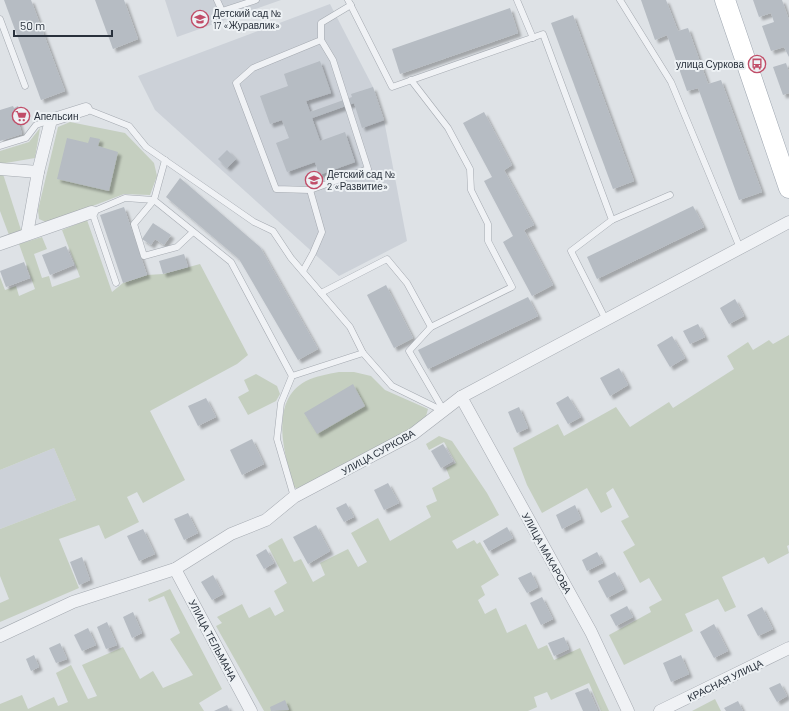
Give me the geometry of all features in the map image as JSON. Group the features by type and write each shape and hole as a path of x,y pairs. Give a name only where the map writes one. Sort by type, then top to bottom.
{"main road":[{"path":"725,0 789,188"}],"street":[{"path":"27,234 38,172 50,120 86,109"},
{"path":"0,169 38,172"},
{"path":"0,244 92,212"},
{"name":"УЛИЦА СУРКОВА","path":"0,636 73,602 174,569 231,534 266,520 294,497 413,434 461,397 789,222"},
{"name":"УЛИЦА МАКАРОВА","path":"461,397 591,632 628,711"},
{"name":"УЛИЦА ТЕЛЬМАНА","path":"174,569 251,711"},
{"name":"КРАСНАЯ УЛИЦА","path":"660,711 789,648"}],"lane":[{"path":"217,0 222,11 256,0"},
{"path":"517,0 533,38"},
{"path":"620,0 671,82 740,248"},
{"path":"321,40 253,68 236,83 276,190 310,190 368,169 333,60 321,40 321,23 350,3 392,87 543,34 612,220"},
{"path":"0,18 25,86"},
{"path":"411,80 448,128 470,169 471,190 488,224 488,241 512,288 431,327 409,351 444,411"},
{"path":"86,109 128,126 146,147 254,222 273,231 303,271 350,327 363,353 392,386 444,411"},
{"path":"0,146 26,138 36,125 50,120"},
{"path":"165,160 154,200 134,224 144,256 176,247 193,232"},
{"path":"303,271 322,232 310,190"},
{"path":"606,320 571,250 612,220 670,195"},
{"path":"116,283 92,212 125,198 154,200 231,262 292,376"},
{"path":"321,293 387,258 407,283 431,327"},
{"path":"294,497 276,439 281,403 292,376 363,353"}],"shaded area":[{"name":"Детский сад № 17 «Журавлик»","path":"165,0 281,0 177,37"},
{"name":"Детский сад № 2 «Развитие»","path":"330,4 373,87 384,120 407,241 339,276 155,110 138,76"},
{"path":"54,448 76,500 0,529 0,470"}],"green space":[{"path":"70,122 125,133 154,163 157,176 150,195 124,194 48,223 39,219 38,210 58,127"},
{"path":"40,128 35,158 0,164 0,151 29,142"},
{"path":"3,174 21,230 9,235 0,211 0,175"},
{"path":"87,220 112,292 123,283 147,275 163,274 200,264 248,355 237,364 150,411 185,480 143,503 137,492 127,497 139,522 105,539 99,525 59,539 79,588 0,622 0,603 9,599 0,576 0,529 76,500 54,448 0,470 0,277 5,290 16,286 19,296 35,289 19,244 42,237 47,249 34,254 42,278 49,276 52,287 80,277 62,230"},
{"path":"789,335 789,545 787,546 789,553 768,564 764,557 722,577 736,607 725,612 718,599 685,614 693,631 624,665 609,635 651,612 649,607 662,600 649,578 640,583 623,552 635,545 621,521 629,517 613,488 606,493 612,507 601,513 587,488 542,513 527,485 513,448 558,424 564,436 616,407 630,427 669,402 673,408 734,369 727,356 748,342 753,350 769,340 773,344"},
{"path":"339,372 354,372 371,376 385,390 428,409 425,420 300,490 294,487 284,445 282,430 283,415 287,402 294,390 306,381 318,376"},
{"path":"256,374 277,386 280,394 276,401 248,415 238,397 249,391 244,380"},
{"path":"439,436 452,441 487,493 499,515 452,541 457,549 474,540 477,544 480,542 499,575 481,586 485,595 478,600 485,614 496,608 507,633 526,624 538,649 547,645 554,660 580,648 609,711 601,711 589,683 551,700 547,692 534,697 537,707 528,711 264,711 216,626 222,623 217,617 242,604 249,618 270,607 275,616 284,611 274,591 287,583 268,546 282,538 294,562 301,559 313,582 325,575 320,563 348,549 358,567 367,562 351,533 378,518 390,541 431,517 426,506 437,501 432,488 450,478 446,468 456,463 444,442 429,450 426,444"},
{"path":"170,589 222,689 199,703 204,711 0,711 0,704 22,695 28,709 54,697 58,706 68,702 56,673 71,665 88,699 97,696 82,665 123,647 140,679 153,671 163,688 193,675 170,639 180,633 164,596 149,602 148,599"},
{"path":"715,699 721,711 692,711"}],"building":[{"path":"4,0 31,0 65,91 41,100"},
{"path":"95,0 124,0 138,39 113,49"},
{"path":"641,0 666,0 678,31 688,28 708,84 721,80 762,192 739,200 698,88 687,91 667,35 655,40"},
{"path":"753,0 782,0 789,20 789,57 784,47 771,51 762,26 774,22 771,13 759,17"},
{"path":"510,8 518,33 400,74 392,49"},
{"path":"573,15 634,181 613,189 551,23"},
{"path":"320,61 331,93 306,101 310,112 352,97 351,94 373,87 384,120 362,128 354,103 312,118 320,141 345,132 355,162 319,175 315,162 287,172 276,143 289,138 282,120 270,124 260,96 288,86 284,74"},
{"path":"786,63 789,72 789,93 783,95 773,67"},
{"path":"13,106 14,108 18,106 22,119 18,120 22,134 0,141 0,110"},
{"path":"484,112 512,165 504,170 534,225 524,230 553,285 532,296 503,242 513,236 484,181 492,177 463,123"},
{"path":"90,137 100,139 98,146 118,152 109,191 57,179 67,138 88,143"},
{"path":"227,150 236,159 227,168 218,159"},
{"path":"180,178 260,247 318,349 298,360 239,259 166,197"},
{"path":"693,206 704,227 597,279 587,257"},
{"path":"124,207 147,275 123,283 100,215"},
{"path":"153,223 171,235 164,245 155,239 151,245 142,239"},
{"path":"66,246 74,265 50,275 42,255"},
{"path":"184,254 188,267 163,274 159,261"},
{"path":"24,262 30,278 6,287 0,271"},
{"path":"386,285 413,338 394,348 367,295"},
{"path":"528,297 538,316 428,369 418,350"},
{"path":"735,299 744,316 729,324 720,308"},
{"path":"698,324 705,337 690,344 683,331"},
{"path":"672,336 685,358 670,367 657,345"},
{"path":"619,368 628,385 610,396 600,378"},
{"path":"353,384 365,406 317,434 304,413"},
{"path":"568,396 581,417 568,424 556,403"},
{"path":"206,398 216,417 198,426 188,406"},
{"path":"519,407 528,428 517,433 508,412"},
{"path":"252,439 264,464 242,475 230,450"},
{"path":"443,444 453,461 441,468 431,451"},
{"path":"388,483 399,503 384,510 374,490"},
{"path":"346,503 354,517 344,522 336,508"},
{"path":"575,505 581,519 562,529 556,515"},
{"path":"188,513 198,533 184,540 174,519"},
{"path":"316,525 330,551 308,564 293,537"},
{"path":"507,527 513,538 489,551 483,541"},
{"path":"143,529 155,554 139,561 127,536"},
{"path":"266,549 274,563 264,569 256,555"},
{"path":"597,552 603,563 587,571 582,560"},
{"path":"82,557 90,580 79,585 70,562"},
{"path":"531,572 538,587 527,593 518,578"},
{"path":"615,572 624,589 607,598 598,581"},
{"path":"213,575 223,594 212,600 201,582"},
{"path":"542,597 553,619 541,625 530,603"},
{"path":"627,606 633,617 616,626 610,615"},
{"path":"762,607 773,629 758,636 747,615"},
{"path":"133,612 142,633 132,638 123,617"},
{"path":"107,622 117,645 106,649 97,627"},
{"path":"714,624 728,651 714,658 700,632"},
{"path":"88,628 96,645 82,651 74,635"},
{"path":"564,637 569,649 554,656 548,643"},
{"path":"60,643 67,659 56,663 49,648"},
{"path":"34,655 39,667 31,671 26,659"},
{"path":"681,655 689,674 671,682 663,663"},
{"path":"780,683 787,696 777,702 769,688"},
{"path":"588,688 598,711 583,711 575,693"},
{"path":"285,700 289,710 271,711 270,707"},
{"path":"738,701 743,711 726,711 724,708"},
{"path":"227,705 230,711 214,711"}],"place":[{"name":"Детский сад № 17 «Журавлик»","path":"200,19"},
{"name":"улица Суркова","path":"757,64"},
{"name":"Апельсин","path":"21,116"},
{"name":"Детский сад № 2 «Развитие»","path":"314,180"}]}
